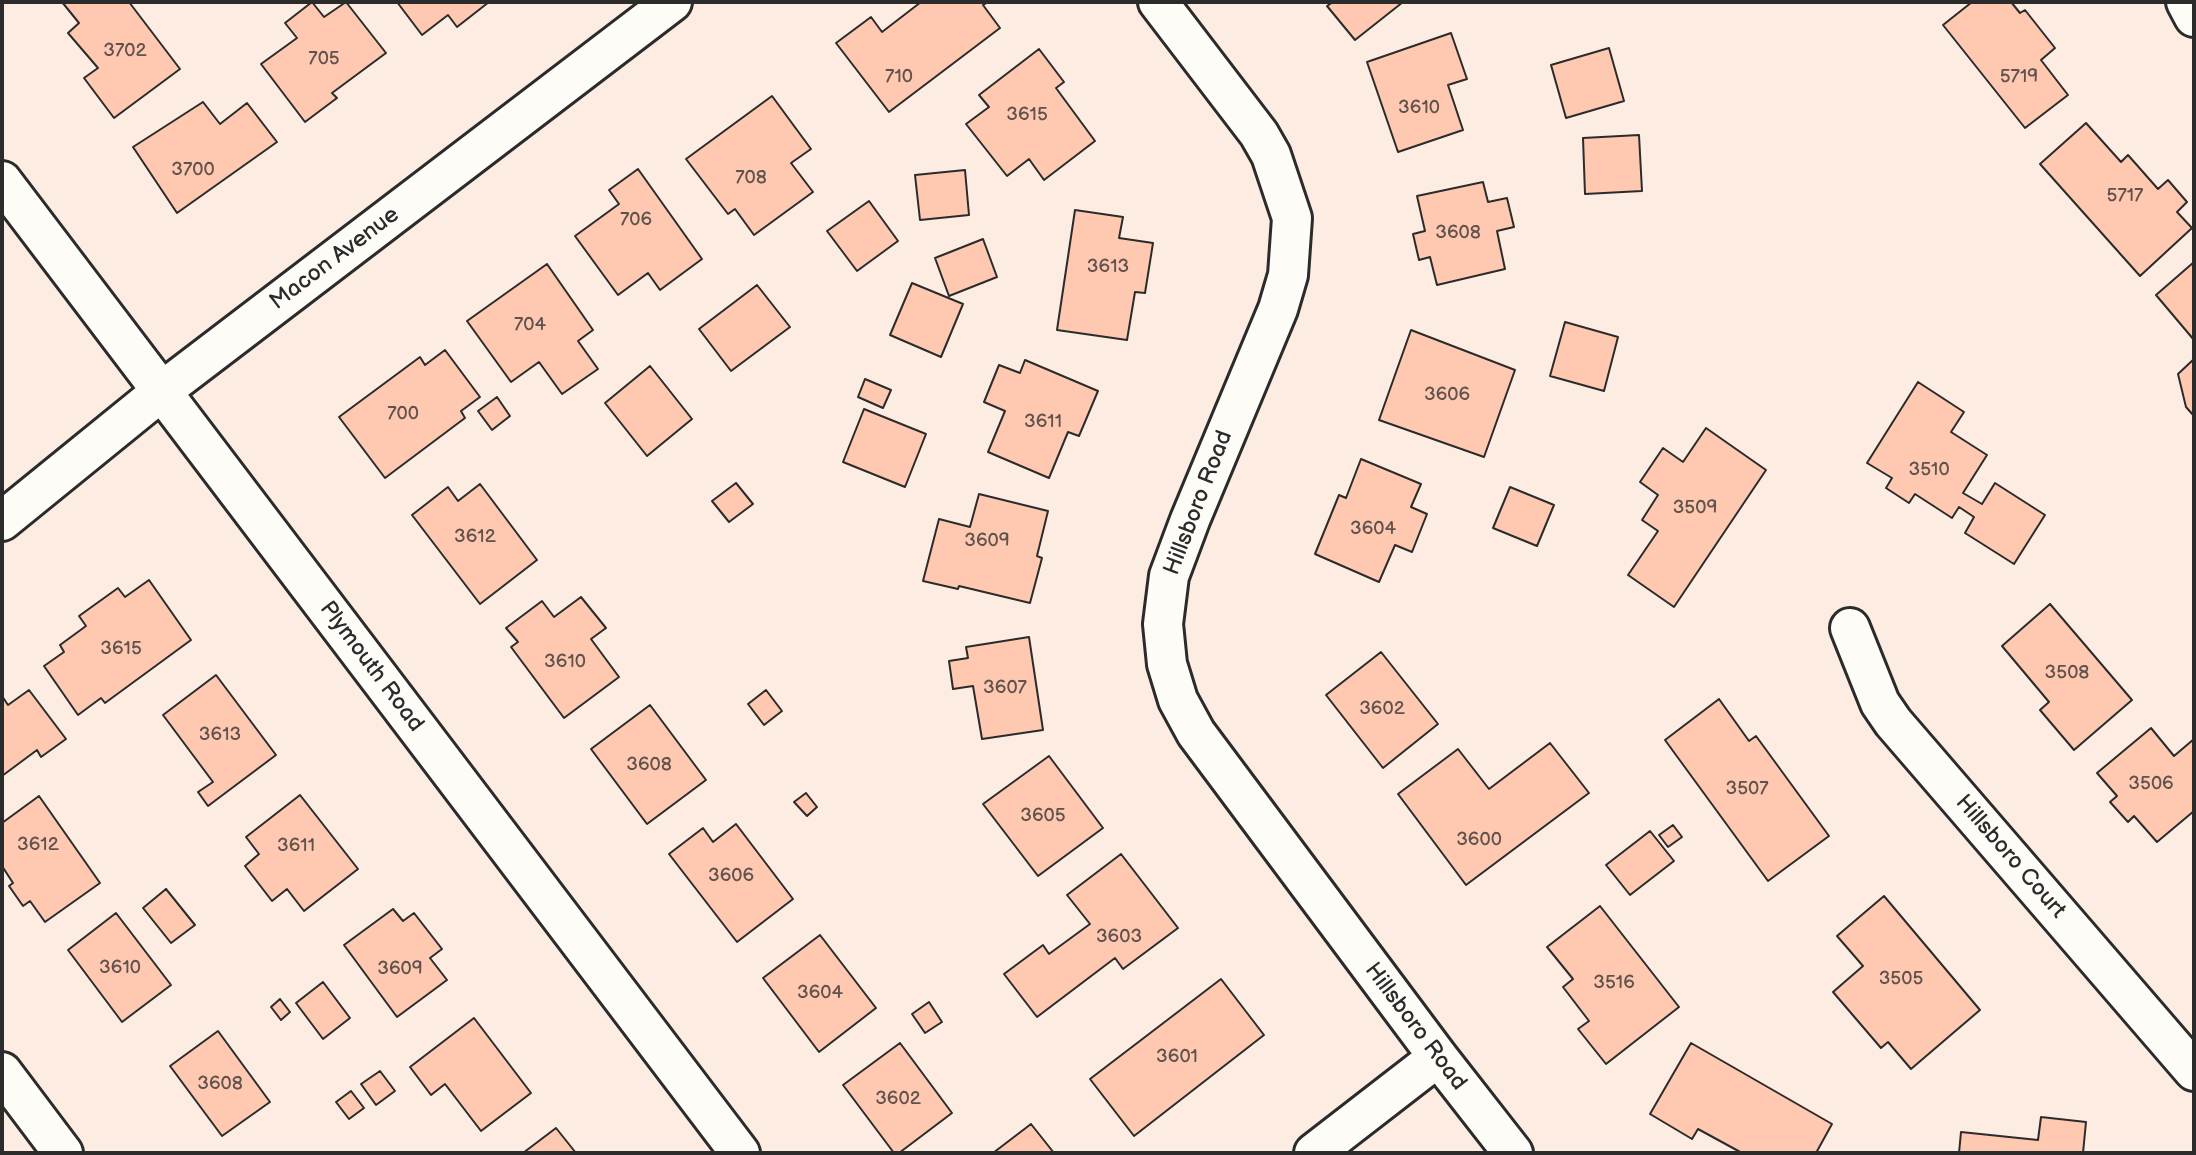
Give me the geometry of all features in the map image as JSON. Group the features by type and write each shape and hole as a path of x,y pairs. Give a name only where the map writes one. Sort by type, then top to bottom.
{"street":[{"name":"Macon Avenue","path":"2,521 162,391 672,2"},
{"name":"Hillsboro Road","path":"1158,2 1259,134 1271,155 1292,218 1288,275 1278,309 1169,576 1163,624 1167,664 1178,700 1196,733 1437,1057 1513,1153"},
{"path":"2186,2 2194,17"},
{"name":"Plymouth Road","path":"2,181 740,1153"},
{"name":"Hillsboro Court","path":"1850,628 1880,703 1894,722 2194,1071"},
{"path":"1314,1153 1437,1057"},
{"path":"2,1072 64,1153"}],"building":[{"path":"62,2 129,2 180,69 114,118 84,78 98,68 68,33 79,23"},
{"path":"312,2 324,17 346,2 386,53 332,93 337,98 305,122 261,64 297,38 285,23"},
{"path":"397,2 489,2 457,27 448,15 422,35"},
{"path":"921,2 988,2 983,5 1000,28 889,112 836,43 871,17 882,32"},
{"path":"1333,2 1403,2 1355,40 1327,6"},
{"path":"1972,2 2011,2 2020,13 2025,10 2055,48 2041,60 2068,95 2025,128 1943,25"},
{"path":"1451,33 1467,79 1448,85 1463,130 1398,152 1367,62"},
{"path":"1609,48 1624,101 1566,118 1551,65"},
{"path":"1039,49 1064,82 1056,88 1095,141 1044,180 1029,159 1007,176 966,124 989,107 979,95"},
{"path":"772,96 811,149 791,163 813,192 754,235 735,209 728,214 686,159"},
{"path":"203,102 220,124 247,103 277,142 177,213 133,147"},
{"path":"2086,123 2121,162 2128,155 2158,189 2168,180 2187,202 2177,212 2192,228 2140,276 2040,164"},
{"path":"1639,135 1642,191 1585,194 1583,138"},
{"path":"638,169 702,259 660,290 648,273 618,295 575,236 619,204 609,190"},
{"path":"965,170 969,215 920,220 915,175"},
{"path":"1483,182 1488,202 1507,198 1514,227 1497,231 1505,269 1437,285 1430,257 1419,260 1413,234 1425,231 1417,196"},
{"path":"869,201 898,241 857,271 827,231"},
{"path":"1075,210 1123,217 1119,238 1153,243 1145,293 1135,292 1127,340 1057,330"},
{"path":"983,239 997,277 949,296 935,258"},
{"path":"2194,262 2194,340 2156,295"},
{"path":"547,264 593,330 578,341 598,369 562,394 539,362 511,382 467,321"},
{"path":"912,283 963,304 941,357 890,335"},
{"path":"757,285 790,327 731,371 699,329"},
{"path":"1565,322 1618,337 1604,391 1550,376"},
{"path":"1411,330 1515,370 1484,457 1379,420"},
{"path":"445,350 480,397 461,411 465,418 385,478 339,417 420,357 425,365"},
{"path":"2194,359 2194,416 2186,407 2178,374"},
{"path":"1025,360 1098,391 1079,436 1068,432 1049,478 988,452 1005,411 984,402 999,365 1020,373"},
{"path":"650,366 692,419 647,456 605,403"},
{"path":"865,379 891,390 883,408 858,397"},
{"path":"1918,382 1964,412 1951,432 1987,455 1963,493 1982,504 1995,483 2045,515 2014,564 1965,533 1974,517 1959,507 1952,518 1915,494 1909,503 1886,488 1892,478 1867,463"},
{"path":"497,397 510,416 492,430 478,411"},
{"path":"864,409 926,434 905,487 843,462"},
{"path":"1706,428 1766,470 1674,607 1628,575 1658,531 1642,520 1658,495 1640,482 1663,448 1683,462"},
{"path":"1361,459 1421,484 1411,507 1427,514 1412,552 1395,545 1379,582 1315,554 1339,495 1346,498"},
{"path":"736,483 753,504 729,522 712,501"},
{"path":"480,484 537,560 480,604 412,515 448,487 458,501"},
{"path":"1510,487 1554,505 1537,546 1493,528"},
{"path":"979,494 1048,511 1037,556 1042,558 1030,603 959,586 958,589 923,581 939,519 970,527"},
{"path":"149,580 191,640 105,703 101,698 78,715 44,666 64,652 60,645 86,626 79,616 118,588 125,597"},
{"path":"581,597 606,628 591,639 619,677 564,718 511,647 518,642 506,628 542,601 554,617"},
{"path":"2050,604 2132,700 2074,750 2040,710 2049,702 2002,646"},
{"path":"1029,637 1043,730 982,739 973,686 953,689 949,661 968,658 966,647"},
{"path":"1381,652 1438,724 1383,768 1326,695"},
{"path":"216,675 276,755 208,806 198,792 213,782 163,715"},
{"path":"29,690 66,739 41,757 37,750 2,776 2,696 8,705"},
{"path":"766,690 782,711 764,725 748,704"},
{"path":"1719,699 1749,741 1756,736 1829,836 1768,881 1665,740"},
{"path":"650,705 706,780 647,824 591,749"},
{"path":"2151,728 2174,756 2194,739 2194,811 2157,842 2134,816 2128,822 2110,802 2117,796 2097,773"},
{"path":"1550,743 1589,793 1466,885 1398,794 1458,749 1489,789"},
{"path":"1049,756 1103,828 1038,876 983,804"},
{"path":"806,793 817,807 807,816 794,802"},
{"path":"300,795 358,869 304,911 287,889 272,901 245,866 259,854 246,837"},
{"path":"39,796 100,883 45,922 30,901 23,906 9,886 13,883 2,866 2,823"},
{"path":"736,824 793,899 737,942 669,854 703,828 713,842"},
{"path":"1673,825 1682,837 1668,847 1659,835"},
{"path":"1650,831 1674,861 1630,895 1606,865"},
{"path":"1121,854 1178,928 1123,969 1115,958 1037,1017 1004,974 1043,945 1049,954 1090,924 1067,895"},
{"path":"166,889 195,925 171,943 143,908"},
{"path":"1884,896 1980,1010 1911,1069 1888,1042 1881,1048 1833,992 1863,966 1837,936"},
{"path":"1600,906 1679,1007 1606,1064 1578,1029 1589,1021 1563,987 1573,979 1547,947"},
{"path":"393,909 403,921 414,913 442,949 430,958 447,980 397,1017 344,945"},
{"path":"116,913 171,985 122,1022 68,950"},
{"path":"820,935 876,1008 819,1052 763,978"},
{"path":"1221,979 1264,1035 1134,1136 1090,1079"},
{"path":"323,982 350,1018 323,1039 296,1003"},
{"path":"280,999 290,1012 281,1020 271,1007"},
{"path":"929,1002 942,1022 925,1033 912,1014"},
{"path":"474,1018 531,1093 481,1131 445,1084 431,1095 410,1067"},
{"path":"218,1031 270,1102 222,1136 170,1066"},
{"path":"900,1043 952,1113 899,1153 894,1153 843,1085"},
{"path":"1691,1043 1832,1124 1816,1153 1742,1153 1698,1129 1692,1139 1650,1114"},
{"path":"380,1071 395,1091 376,1105 361,1084"},
{"path":"351,1091 364,1108 349,1119 336,1102"},
{"path":"2041,1117 2086,1122 2083,1153 1959,1153 1961,1132 2038,1140"},
{"path":"1031,1124 1054,1153 993,1153"},
{"path":"556,1128 576,1153 523,1153"}]}
